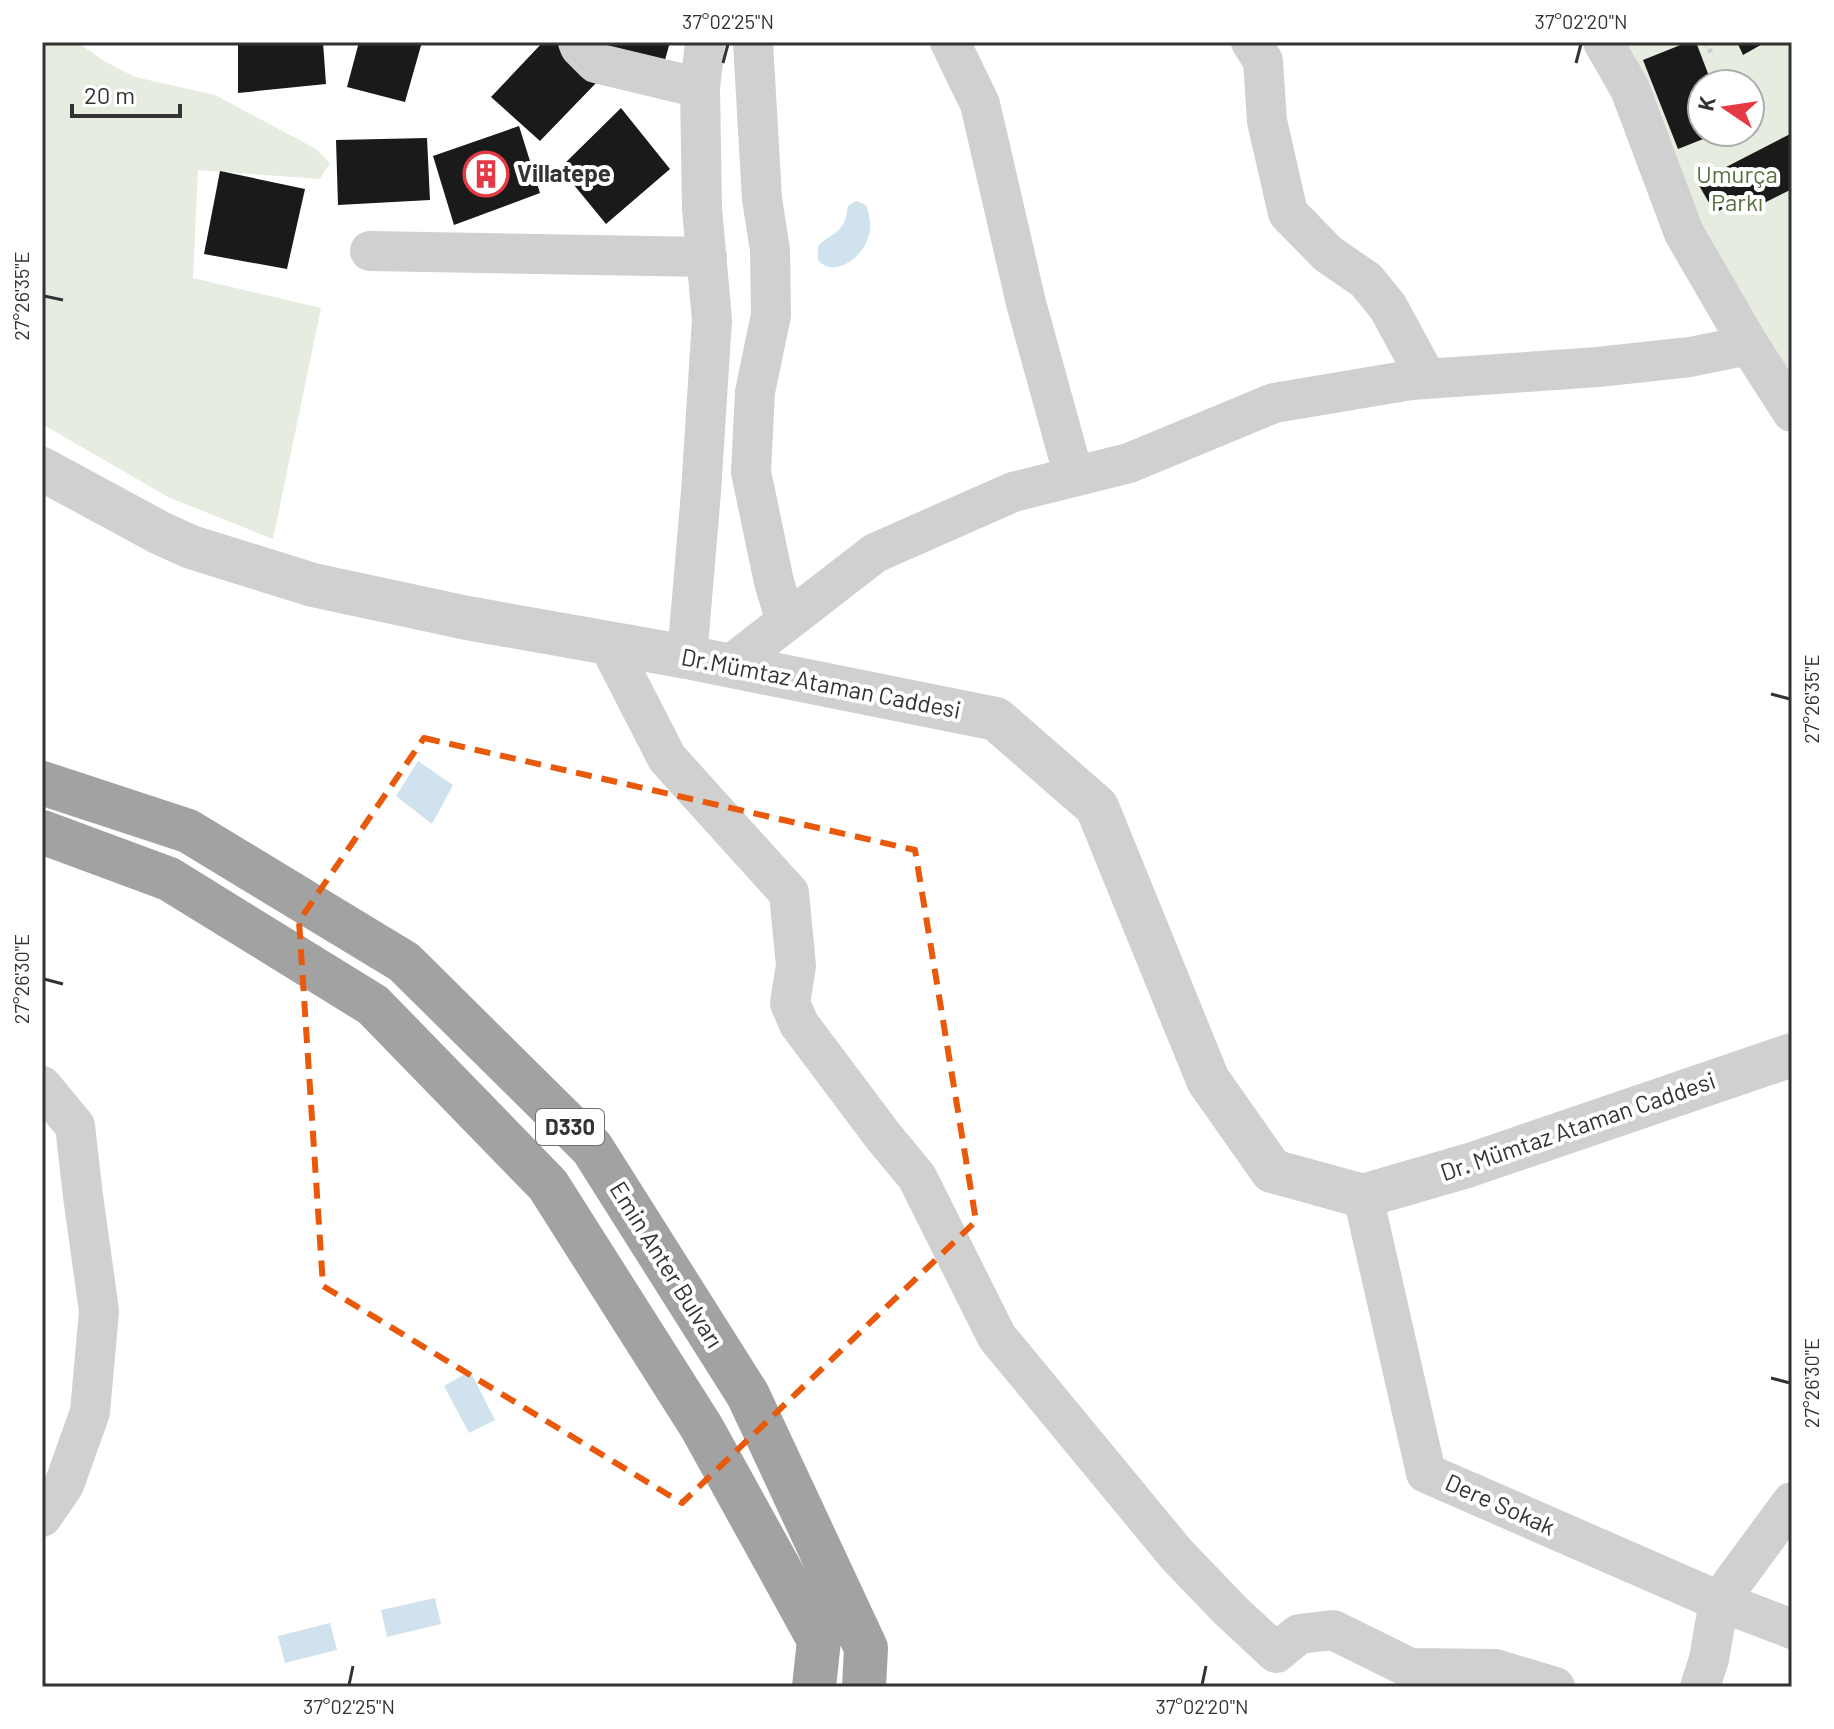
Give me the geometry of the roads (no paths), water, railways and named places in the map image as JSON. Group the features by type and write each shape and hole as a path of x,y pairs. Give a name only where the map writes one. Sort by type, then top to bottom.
{"highway":[{"name":"Emin Anter Bulvarı","path":"42,783 188,831 404,962 592,1148 748,1395 866,1648 864,1687"},
{"name":"D330","path":"42,832 169,879 373,1005 548,1185 702,1428 819,1640 814,1687"}],"street":[{"path":"578,42 596,63 700,88"},
{"path":"687,657 712,320 702,209 700,88 705,42"},
{"path":"753,42 762,199 770,250 771,315 755,392 751,472 774,582 786,622"},
{"path":"950,42 980,104 1026,303 1074,477"},
{"path":"1251,42 1263,61 1267,121 1288,213 1328,254 1366,280 1388,307 1427,379"},
{"path":"1603,42 1630,89 1684,233 1792,412"},
{"path":"370,251 707,257"},
{"path":"729,666 875,553 1013,492 1129,463 1274,403 1427,379 1675,359 1749,345"},
{"name":"Dr.Mümtaz Ataman Caddesi","path":"42,469 191,547 313,585 453,615 687,657 996,719 1097,807 1208,1080 1272,1171 1363,1196"},
{"path":"608,643 667,758 789,893 796,966 790,1003 799,1024 917,1177 997,1337 1177,1555 1276,1653 1299,1634 1333,1630 1410,1668 1495,1669 1555,1687"},
{"name":"Dr. Mümtaz Ataman Caddesi","path":"1363,1196 1470,1165 1792,1055"},
{"path":"42,1086 75,1126 99,1311 90,1412 64,1485 42,1517"},
{"name":"Dere Sokak","path":"1363,1196 1426,1473 1719,1601 1792,1629"},
{"path":"1700,1687 1709,1659 1719,1601 1792,1502"}],"water":[{"path":"856,201 866,205 869,217 870,230 865,245 847,263 832,267 825,265 818,260 818,246 841,227 848,206"},
{"path":"418,761 453,785 432,824 396,796"},
{"path":"470,1371 495,1420 469,1433 444,1386"},
{"path":"435,1598 441,1624 387,1637 381,1610"},
{"path":"330,1623 337,1650 285,1663 278,1636"}],"place":[{"name":"Villatepe","path":"486,174"}],"park label":[{"name":"Umurça Parkı","path":"1737,189"}]}
